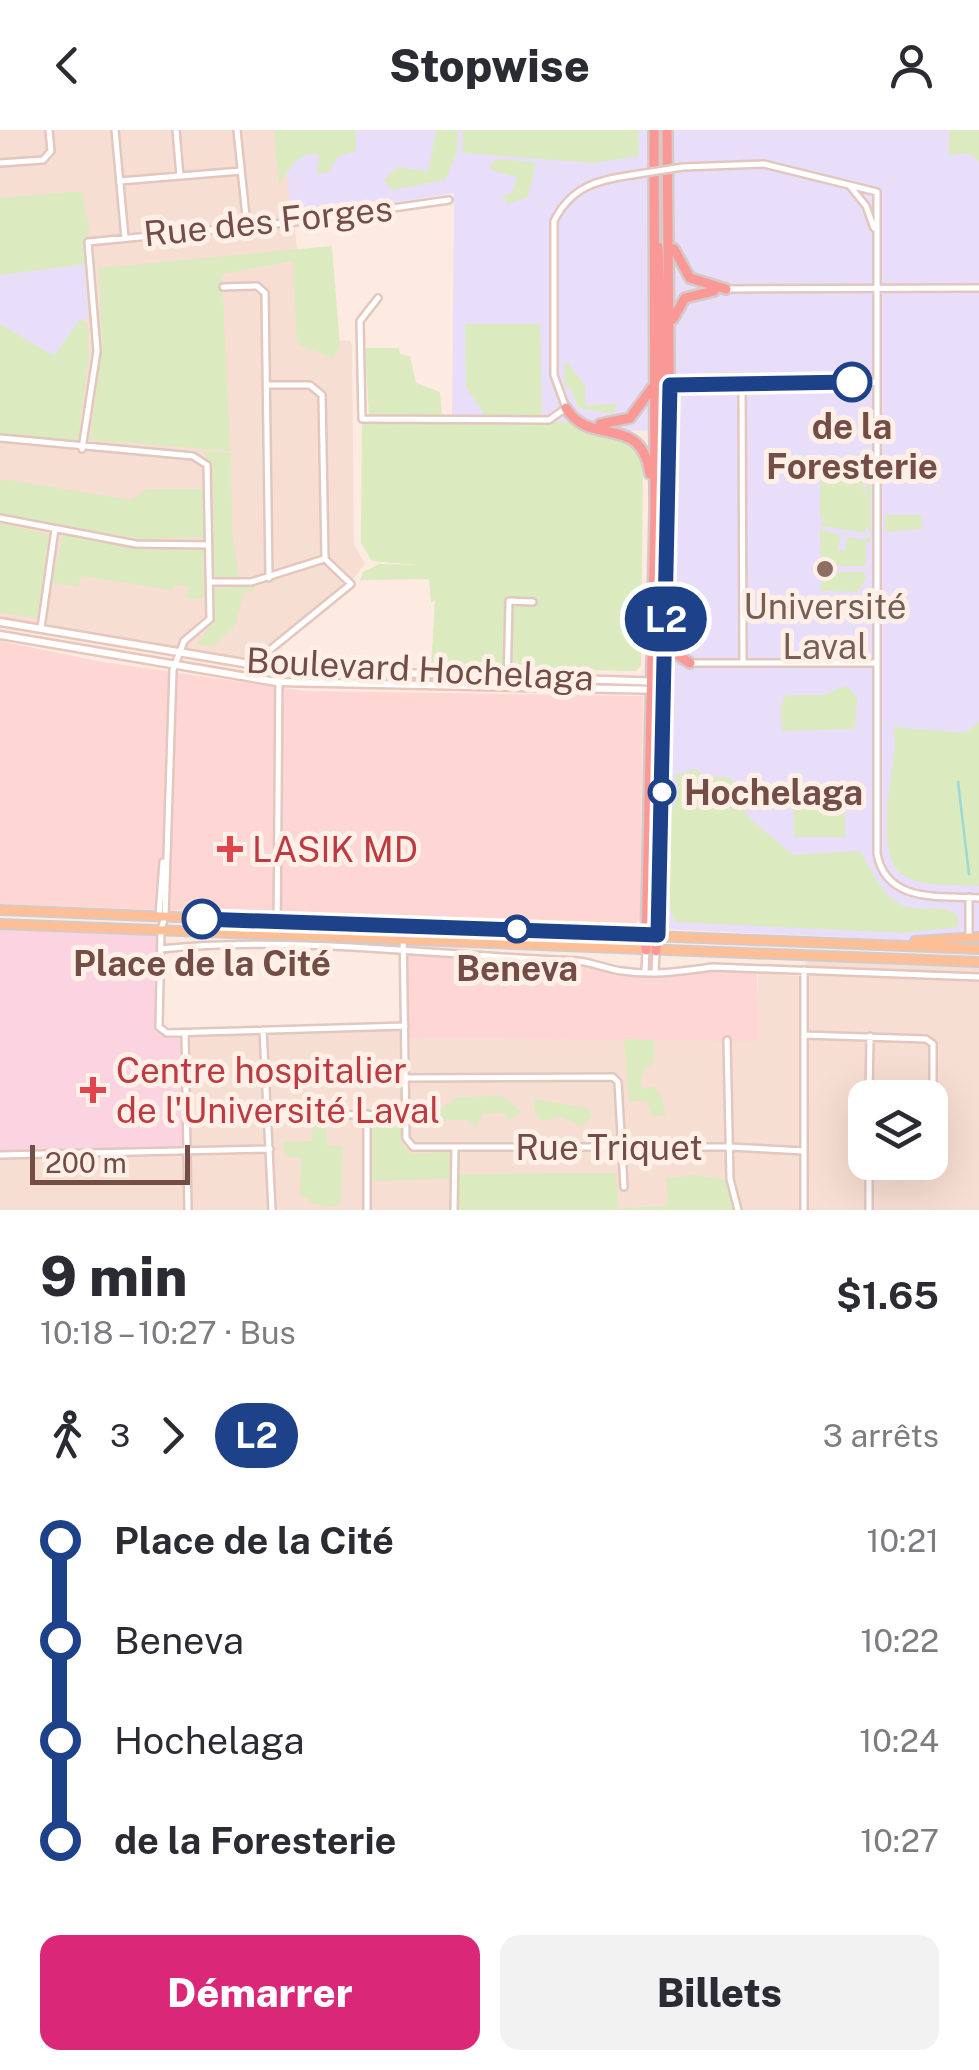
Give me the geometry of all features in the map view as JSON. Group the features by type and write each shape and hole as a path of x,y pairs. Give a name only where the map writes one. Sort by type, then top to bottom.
{"highway":[{"path":"651,130 662,379 670,385"},
{"path":"651,951 669,505 668,130"},
{"path":"652,935 654,197"},
{"path":"669,220 682,271 701,284 726,289"},
{"path":"670,329 687,296 726,289"},
{"path":"566,408 598,424 623,422 640,410 654,384"},
{"path":"566,408 579,423 621,432 639,445 650,467 655,511"},
{"path":"669,505 676,654 690,663"}],"main road":[{"name":"Boulevard Hochelaga","path":"0,622 279,669 651,686"},
{"name":"Boulevard Hochelaga","path":"0,635 276,682 664,686"},
{"path":"0,910 979,948"},
{"path":"0,924 979,962"},
{"path":"885,944 974,938"}],"street":[{"path":"0,163 42,160 50,151 49,130"},
{"path":"115,130 124,238"},
{"path":"176,130 180,176"},
{"path":"237,130 247,226"},
{"path":"378,298 360,321 362,419 530,423 549,420 566,408 554,375 552,228 576,191 596,181 632,175 764,164 877,192 879,864 888,880 906,892 979,898"},
{"path":"120,181 241,171"},
{"path":"848,184 866,206 876,236"},
{"name":"Rue des Forges","path":"82,449 97,351 88,242 449,200"},
{"path":"223,287 257,286 265,293 270,578"},
{"path":"726,289 979,288"},
{"path":"743,663 742,384 875,382"},
{"path":"262,666 266,653 351,584 325,559 322,395 310,385 267,385"},
{"path":"0,438 82,449 193,456 204,460 209,474 210,619 180,650 175,664 159,1026 166,1033 405,1026"},
{"path":"0,518 136,544 209,545"},
{"path":"41,628 55,530"},
{"path":"210,582 270,578 325,559"},
{"path":"506,687 509,601 533,602"},
{"path":"690,663 876,662"},
{"path":"277,934 279,669"},
{"path":"970,897 974,938"},
{"path":"268,1116 406,1114 403,926"},
{"path":"161,949 200,945 404,952 584,962 645,973 713,967 979,977"},
{"path":"645,973 651,951"},
{"path":"651,951 655,973"},
{"path":"804,970 804,1210"},
{"path":"263,1030 272,1210"},
{"path":"185,1033 188,1210"},
{"path":"804,1035 926,1038 933,1044 933,1080"},
{"path":"869,1080 870,1036"},
{"path":"727,1040 730,1179 738,1210"},
{"path":"406,1078 616,1079 624,1187"},
{"path":"367,1114 367,1210"},
{"name":"Rue Triquet","path":"406,1114 406,1138 413,1147 729,1147 804,1151"},
{"path":"454,1210 455,1147"},
{"path":"0,1155 270,1149"},
{"path":"869,1180 869,1210"}],"shaded area":[{"path":"0,130 285,130 306,339 350,341 352,345 354,544 365,564 350,583 248,667 0,628"},
{"name":"Université Laval","path":"282,130 979,130 979,944 667,929 663,921 665,772 675,431 581,430 566,422 452,421 454,193 292,219"},
{"path":"85,264 88,315 55,356 0,362 0,275"},
{"path":"0,641 102,662 305,691 643,696 640,919 632,927 0,904"},
{"name":"Centre hospitalier de l'Université Laval","path":"0,924 161,930 161,1031 185,1033 187,1151 0,1155"},
{"path":"404,953 584,962 635,973 757,968 759,1041 408,1038"},
{"path":"806,957 979,963 979,1210 735,1210 727,1180 668,1178 668,1205 617,1209 616,1173 459,1174 456,1210 0,1210 0,1155 185,1033 405,1026 409,1038 727,1040 758,1002 758,972 805,977"}],"green space":[{"path":"274,130 356,130 356,151 339,156 328,172 317,174 319,154 305,155 279,185"},
{"path":"436,130 458,130 457,152 445,180 392,190 384,180 397,167 428,171"},
{"path":"463,130 638,130 639,156 595,163 462,153"},
{"path":"949,130 979,130 979,162 970,153 949,155"},
{"path":"493,161 536,163 528,197 508,204 503,196 513,192 517,177 490,170"},
{"path":"82,191 89,228 85,264 0,275 0,198"},
{"path":"332,246 340,346 333,358 297,344 293,261 222,274 230,451 90,440 102,345 99,268"},
{"path":"80,319 88,323 89,357 77,444 0,435 0,324 54,356"},
{"path":"465,324 540,324 542,415 486,417 466,387"},
{"path":"365,348 399,348 400,354 410,356 416,383 440,392 442,418 369,416"},
{"path":"565,360 585,385 585,405 617,404 614,414 578,408 572,390 564,385"},
{"path":"362,419 566,422 613,436 633,447 643,469 641,665 636,671 431,667 435,600 431,603 429,579 360,580 363,572 379,564 417,565 372,561 361,543"},
{"path":"204,451 231,453 232,533 239,578 218,578 214,573 213,475"},
{"path":"0,479 132,500 147,489 203,489 204,537 142,539 0,514"},
{"path":"865,480 861,492 865,487 866,506 867,481 871,482 871,534 866,525 865,533 820,526 824,518 820,519 820,481"},
{"path":"885,515 922,515 922,529 885,532"},
{"path":"0,523 49,535 37,618 0,612"},
{"path":"820,529 841,536 837,550 845,550 847,537 864,540 871,536 869,544 866,541 866,566 821,566"},
{"path":"63,535 139,548 203,550 204,598 187,598 189,587 174,585 172,590 81,576 78,587 52,582"},
{"path":"821,572 864,572 866,580 857,592 821,591"},
{"path":"255,585 256,590 244,592 235,626 214,646 197,644 214,622 215,589"},
{"path":"846,686 857,696 855,729 782,731 781,706 786,695 824,695"},
{"path":"979,722 979,886 930,884 911,879 894,866 887,835 894,727 965,733"},
{"path":"695,769 706,776 732,778 734,796 751,820 793,855 860,851 893,900 911,908 953,912 958,916 958,927 903,933 675,922 669,900 668,869 672,813 678,791 674,776"},
{"path":"793,786 845,786 845,837 794,837"},
{"path":"624,1039 654,1040 654,1063 645,1068 640,1083 644,1089 654,1086 662,1097 666,1116 651,1115 647,1101 629,1101"},
{"path":"502,1096 522,1112 506,1121 505,1113 483,1114 476,1127 467,1120 433,1121 431,1116 458,1097"},
{"path":"533,1099 587,1108 592,1117 582,1126 561,1117 542,1121 536,1116"},
{"path":"327,1118 327,1146 343,1146 341,1202 333,1207 309,1203 309,1198 300,1196 301,1158 285,1156 283,1142 312,1141 313,1120"},
{"path":"371,1119 402,1119 401,1143 411,1154 449,1152 450,1179 371,1181"},
{"path":"616,1173 618,1209 668,1205 667,1178 695,1175 727,1180 735,1210 456,1210 458,1174"}],"waterway":[{"path":"958,782 969,874"}],"bus line":[{"name":"L2","path":"202,919 658,935 670,385 852,382"}],"place":[{"name":"de la Foresterie","path":"852,382"},
{"name":"Université Laval","path":"825,569"},
{"name":"Hochelaga","path":"662,792"},
{"name":"LASIK MD","path":"230,849"},
{"name":"Place de la Cité","path":"202,919"},
{"name":"Beneva","path":"517,929"},
{"name":"Centre hospitalier de l'Université Laval","path":"93,1090"}]}
